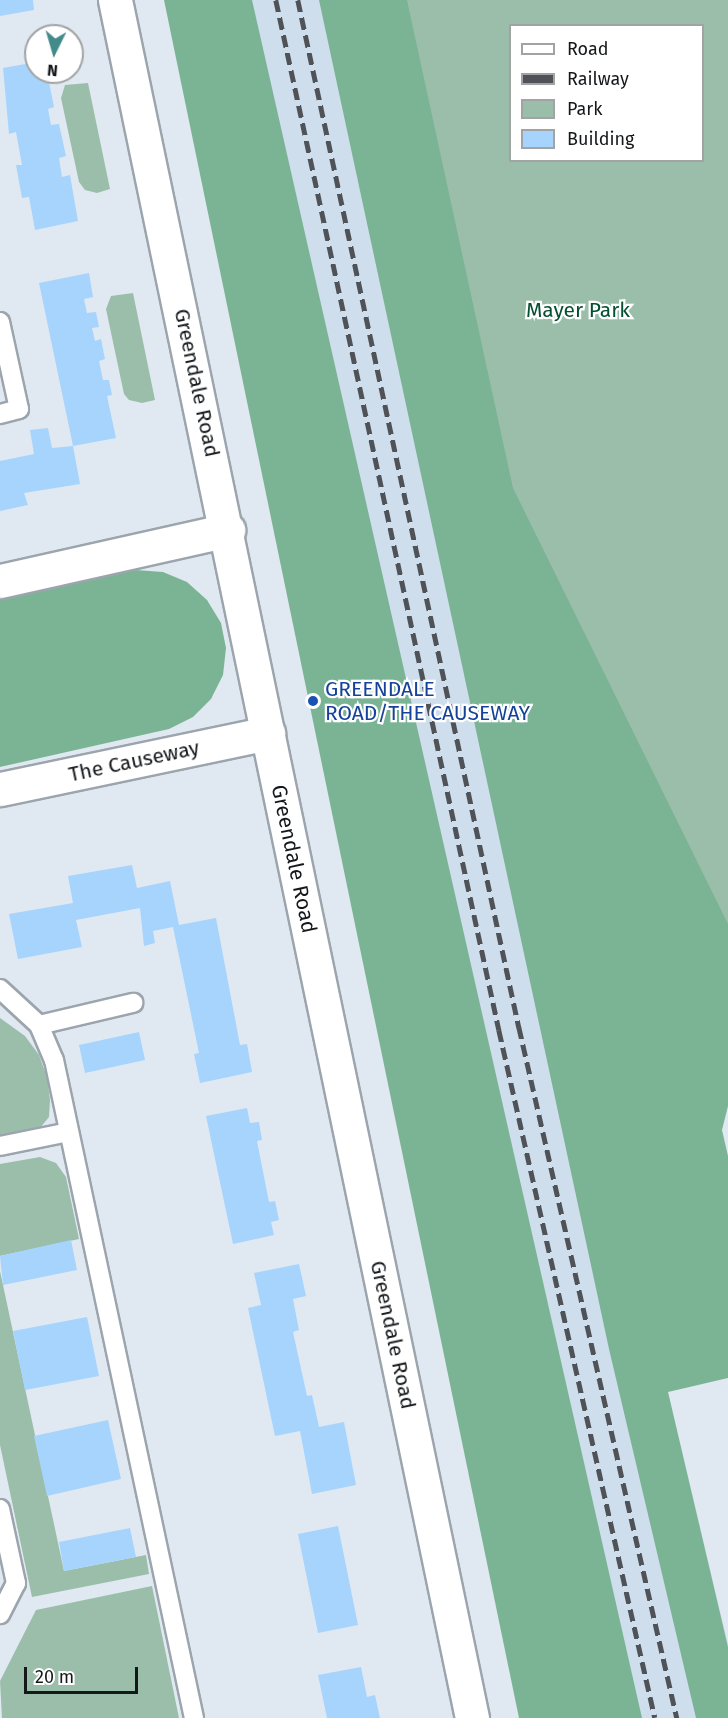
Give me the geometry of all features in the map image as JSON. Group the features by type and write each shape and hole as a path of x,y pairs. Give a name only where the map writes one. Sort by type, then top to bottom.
{"street":[{"name":"Greendale Road","path":"115,0 228,530 268,734 472,1718"},
{"path":"0,581 228,530"},
{"name":"The Causeway","path":"0,789 268,734"}],"lane":[{"path":"0,322 19,409 0,414"},
{"path":"0,988 39,1025 54,1060 194,1718"},
{"path":"39,1025 133,1003"},
{"path":"0,1146 69,1132"},
{"path":"0,1509 16,1583 0,1614"}],"shaded area":[{"path":"169,0 363,0 668,1392 728,1644 728,1718 529,1718"}],"green space":[{"path":"164,0 252,0 642,1718 519,1718"},
{"path":"319,0 407,0 513,488 728,924 728,1106 722,1130 728,1156 728,1378 668,1392 728,1647 728,1718 696,1718 609,1349"},
{"name":"Mayer Park","path":"363,0 728,0 728,1053 596,1101"},
{"path":"88,83 110,189 97,193 85,190 79,182 61,98 65,85"},
{"path":"133,293 155,400 142,403 129,400 124,394 106,309 111,296"},
{"path":"136,570 163,572 187,582 207,600 221,623 226,648 223,675 211,699 193,717 169,729 0,767 0,600"},
{"path":"0,1018 25,1036 39,1055 47,1077 50,1100 49,1117 40,1128 0,1137"},
{"path":"40,1157 56,1163 66,1177 79,1239 0,1256 0,1164"},
{"path":"0,1271 64,1571 146,1555 149,1574 32,1597 0,1445"},
{"path":"152,1586 179,1718 2,1718 0,1681 36,1610"}],"building":[{"path":"0,0 33,0 34,10 0,16"},
{"path":"24,64 24,84 49,84 54,107 48,109 51,125 59,124 66,156 59,158 62,177 70,175 78,221 35,230 29,197 22,198 16,165 22,165 16,132 9,134 3,68"},
{"path":"89,273 93,297 84,299 87,313 96,312 99,327 92,328 95,341 101,339 105,359 99,361 103,380 109,380 112,395 107,396 116,438 73,446 39,283"},
{"path":"48,428 52,448 73,446 80,484 24,493 28,505 0,511 0,461 34,454 30,430"},
{"path":"132,865 137,888 170,881 179,925 216,918 240,1045 247,1044 252,1072 200,1083 194,1054 199,1053 173,927 153,931 155,943 144,946 140,908 76,920 82,947 18,959 9,914 73,903 68,876"},
{"path":"139,1032 145,1060 85,1073 79,1045"},
{"path":"247,1108 250,1123 259,1122 262,1140 257,1141 269,1202 275,1201 279,1220 271,1222 274,1235 233,1244 206,1116"},
{"path":"71,1240 77,1270 3,1285 0,1256"},
{"path":"299,1264 306,1296 293,1299 299,1330 293,1332 307,1396 312,1395 319,1427 344,1422 356,1485 312,1494 300,1431 275,1436 248,1308 261,1305 254,1273"},
{"path":"87,1317 99,1376 25,1390 13,1331"},
{"path":"108,1420 121,1479 47,1496 34,1436"},
{"path":"338,1526 358,1625 318,1633 298,1534"},
{"path":"130,1528 136,1557 64,1571 59,1542"},
{"path":"361,1667 367,1697 375,1695 380,1718 327,1718 318,1675"}],"railway":[{"path":"276,0 499,1030 655,1718"},
{"path":"298,0 519,1027 677,1718"}],"place":[{"name":"GREENDALE ROAD/THE CAUSEWAY","path":"313,701"}]}
